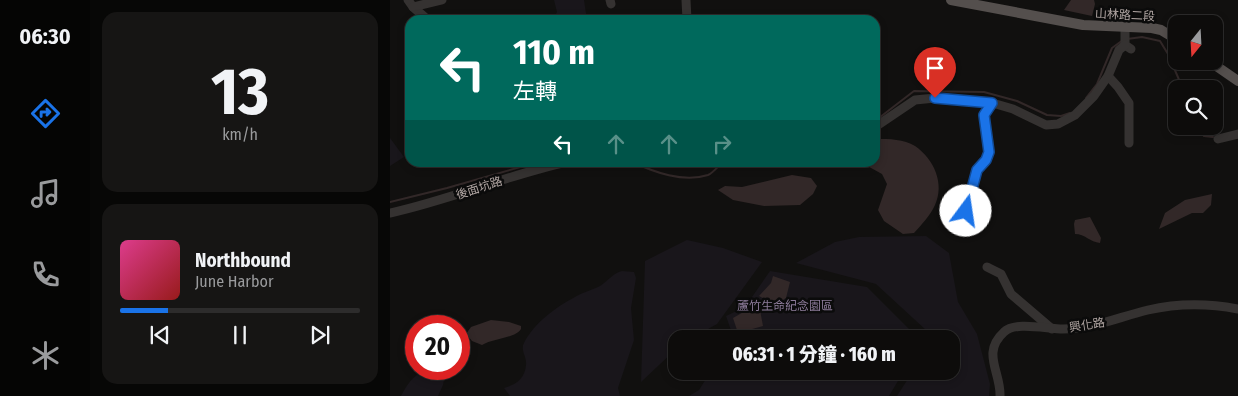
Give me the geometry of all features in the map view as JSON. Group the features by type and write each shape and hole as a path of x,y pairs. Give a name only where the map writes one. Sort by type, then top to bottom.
{"main road":[{"name":"山林路二段","path":"955,0 1083,25 1125,30 1152,28 1168,34"},
{"path":"1222,70 1238,81"}],"street":[{"path":"410,4 442,0"},
{"path":"686,0 687,15"},
{"path":"410,4 422,15"},
{"path":"880,124 915,100 935,98 992,103 1013,109 1046,125 1058,124 1075,115 1094,96 1108,76 1119,50 1127,46 1125,30"},
{"path":"1108,76 1129,103 1129,143"},
{"path":"957,220 966,211 977,170 986,160 989,152 984,115 992,103"},
{"path":"1218,139 1238,134"},
{"name":"後面坑路","path":"390,213 445,199 550,167"},
{"path":"987,267 1001,274 1012,294 1052,328"},
{"name":"興化路","path":"1000,396 992,353 998,338 1014,326 1074,329 1090,327 1147,310 1180,304 1201,304 1238,309"}],"green space":[{"path":"554,0 584,0 586,15 556,15 557,12"},
{"path":"390,138 404,157 390,166"},
{"path":"926,236 949,253 958,302 977,334 990,384 989,396 897,396 907,380 960,380 960,330 926,330 876,284 796,263 835,242 859,237"},
{"path":"687,240 723,248 762,262 717,324 706,330 668,330 668,357 641,382 645,261"},
{"path":"622,271 634,272 636,278 631,308 634,340 618,388 620,396 510,396 504,388 522,378 526,362 523,346 534,329 546,316 560,306 578,295 600,286 613,275"},
{"name":"蘆竹生命紀念園區","path":"770,271 867,287 910,330 731,330 726,316 745,307"},
{"path":"411,380 444,380 438,396 401,396"},
{"path":"705,380 899,380 889,396 689,396 699,390"}],"shaded area":[{"path":"1071,0 1094,0 1092,16 1064,10"},
{"path":"880,139 901,141 915,146 928,158 936,172 939,189 938,197 928,216 914,233 903,234 884,221 878,210 887,184 882,174 869,167 880,167"},
{"path":"792,175 811,178 817,186 813,194 800,205 764,206 733,200 718,190 725,186 742,187"},
{"path":"1212,194 1211,205 1203,213 1192,213 1159,229 1165,213 1185,200"},
{"path":"1090,217 1101,238 1100,243 1075,234 1075,220"},
{"path":"773,276 790,282 786,298 775,305 759,296 771,283"},
{"path":"754,306 760,310 763,326 749,330 737,330 733,318"},
{"path":"491,320 509,322 521,326 521,329 510,336 482,345 470,339 471,327"}],"waterway":[{"path":"1127,39 1142,37 1160,41 1179,80"},
{"path":"1086,98 1097,84 1112,48 1123,40"},
{"path":"880,117 914,91 984,92 1017,101 1047,115 1061,116 1070,113"},
{"path":"1203,135 1213,137"},
{"path":"390,202 520,167"},
{"path":"645,167 659,173 689,178 708,175 718,167"}],"route":[{"path":"935,98 992,103 984,115 989,152 986,160 977,170 966,211"}]}
